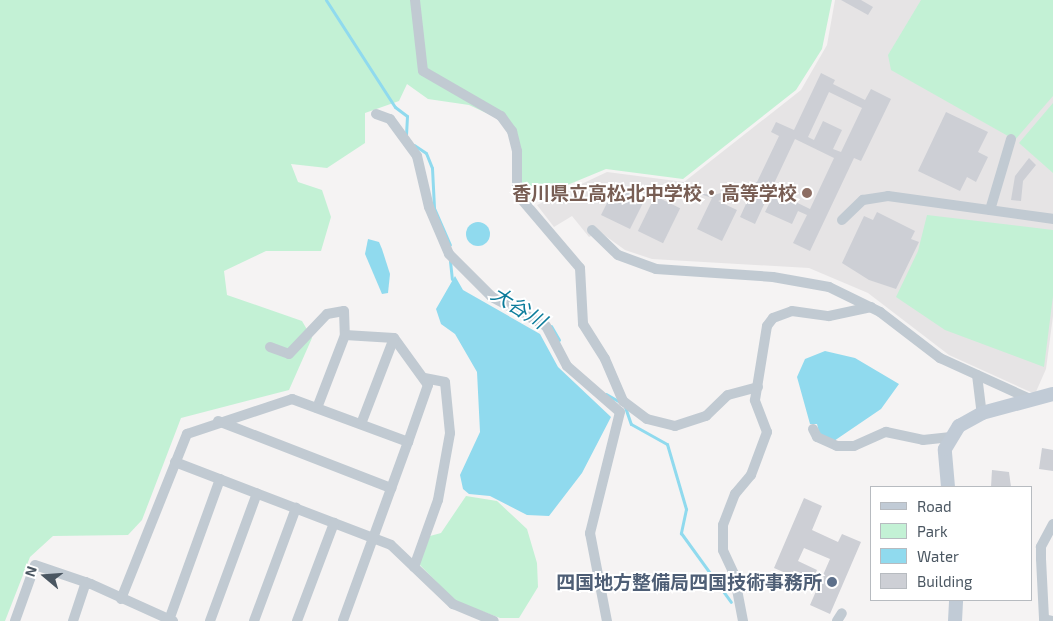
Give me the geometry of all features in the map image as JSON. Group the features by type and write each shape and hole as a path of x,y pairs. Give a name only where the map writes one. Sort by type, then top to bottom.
{"street":[{"path":"415,0 423,71 501,116 512,131 517,151 517,194 580,268 583,324 605,359 623,401 647,419 675,426 706,416 728,395 758,387"},
{"path":"376,114 390,119 417,156 429,208 449,254 492,297 546,326 567,366 620,412"},
{"path":"990,210 1011,139"},
{"path":"842,220 863,200 888,196 1053,219"},
{"path":"592,230 618,255 656,269 800,281 829,287 872,307 940,358 1032,400"},
{"path":"743,621 739,610 734,574 723,550 723,525 735,494 751,474 767,432 755,400 764,334 773,318 792,311 829,316 872,307"},
{"path":"270,347 289,354 327,314 344,311 345,335 317,408"},
{"path":"343,621 428,385 394,338 345,335"},
{"path":"361,424 394,338"},
{"path":"976,375 982,413"},
{"path":"414,566 438,500 450,433 445,382 424,378"},
{"path":"948,486 945,449 951,437 982,413 1053,394"},
{"path":"121,600 187,434 218,421 292,399 408,442"},
{"path":"607,621 590,533 623,401"},
{"path":"218,421 391,488"},
{"path":"813,428 817,437 837,446 854,446 886,432 923,440 951,437"},
{"path":"175,462 392,545 453,604 494,621"},
{"path":"15,621 35,565 86,582 121,600 171,620 220,479"},
{"path":"210,621 257,494"},
{"path":"254,621 296,508"},
{"path":"297,621 334,523"},
{"path":"1053,524 1041,547 1036,562 1044,618 1053,620"},
{"path":"73,621 86,582"},
{"path":"955,621 956,601"},
{"path":"739,610 751,621"}],"shaded area":[{"name":"香川県立高松北中学校・高等学校","path":"835,0 1053,0 1053,316 1046,369 1035,394 949,355 868,293 809,268 652,259 625,250 600,232 589,237 572,216 554,227 537,205 607,172 684,182 801,90 827,45"}],"green space":[{"path":"0,0 832,0 822,49 796,90 683,179 606,169 531,200 520,192 522,153 512,125 469,105 428,99 407,84 399,101 365,113 365,143 327,168 291,164 298,182 322,190 331,217 321,251 266,251 224,271 227,295 302,321 312,338 289,390 181,418 142,520 128,535 53,536 30,557 5,621 0,621"},
{"path":"921,0 1053,0 1053,96 1015,140 891,70 888,55"},
{"path":"1053,103 1053,173 1019,143"},
{"path":"927,215 1053,230 1053,296 1044,367 945,330 896,297 918,251"},
{"path":"466,496 497,501 527,529 537,563 538,587 519,618 500,618 455,601 419,564 430,536 441,533"}],"water":[{"path":"478,222 483,223 489,229 489,239 483,245 478,246 473,245 467,239 466,234 467,229 473,223"},
{"path":"368,239 379,242 382,249 390,274 388,293 382,294 365,254"},
{"path":"455,276 463,290 540,334 558,367 611,417 582,473 549,516 527,515 490,496 469,494 463,489 460,475 480,432 477,372 455,334 441,324 436,309"},
{"path":"825,351 855,358 899,384 881,409 831,443 820,436 817,424 810,424 797,377 805,359"}],"building":[{"path":"841,0 861,0 873,7 868,15"},
{"path":"821,73 835,80 833,84 865,100 871,89 891,99 861,161 854,158 810,251 793,243 807,215 798,211 792,224 765,212 772,198 768,196 755,224 740,217 751,193 746,191 718,201 737,210 722,241 697,229 712,198 703,195 640,193 637,198 644,201 630,229 601,215 615,187 633,195 638,187 714,195 757,182 779,136 771,132 776,122 794,130","holes":["829,92 862,108 841,152 833,149 842,130 823,121 814,140 808,137","795,139 834,158 810,209 771,190"]},
{"path":"946,112 988,132 978,152 988,157 976,182 967,177 960,191 918,171"},
{"path":"1029,158 1036,165 1023,181 1021,201 1011,200 1015,176"},
{"path":"655,196 680,208 663,243 638,231"},
{"path":"877,212 915,231 911,239 919,242 896,289 869,280 842,263 864,216 873,220"},
{"path":"1042,448 1053,450 1053,471 1039,469"},
{"path":"992,470 1009,472 1011,486 991,486"},
{"path":"804,498 822,506 812,530 838,542 842,534 861,542 830,614 810,605 830,559 804,548 798,561 817,570 811,584 774,568"}],"waterway":[{"name":"大谷川","path":"326,0 395,107 407,116 406,135"},
{"name":"大谷川","path":"414,145 426,153 432,168 434,208 450,245"},
{"path":"450,261 452,279"},
{"name":"大谷川","path":"551,326 559,340"},
{"name":"大谷川","path":"606,394 618,401"},
{"path":"625,407 631,424 667,444 686,509 681,533 731,602"}],"place":[{"name":"香川県立高松北中学校・高等学校","path":"807,193"},
{"name":"四国地方整備局四国技術事務所","path":"832,582"}]}
